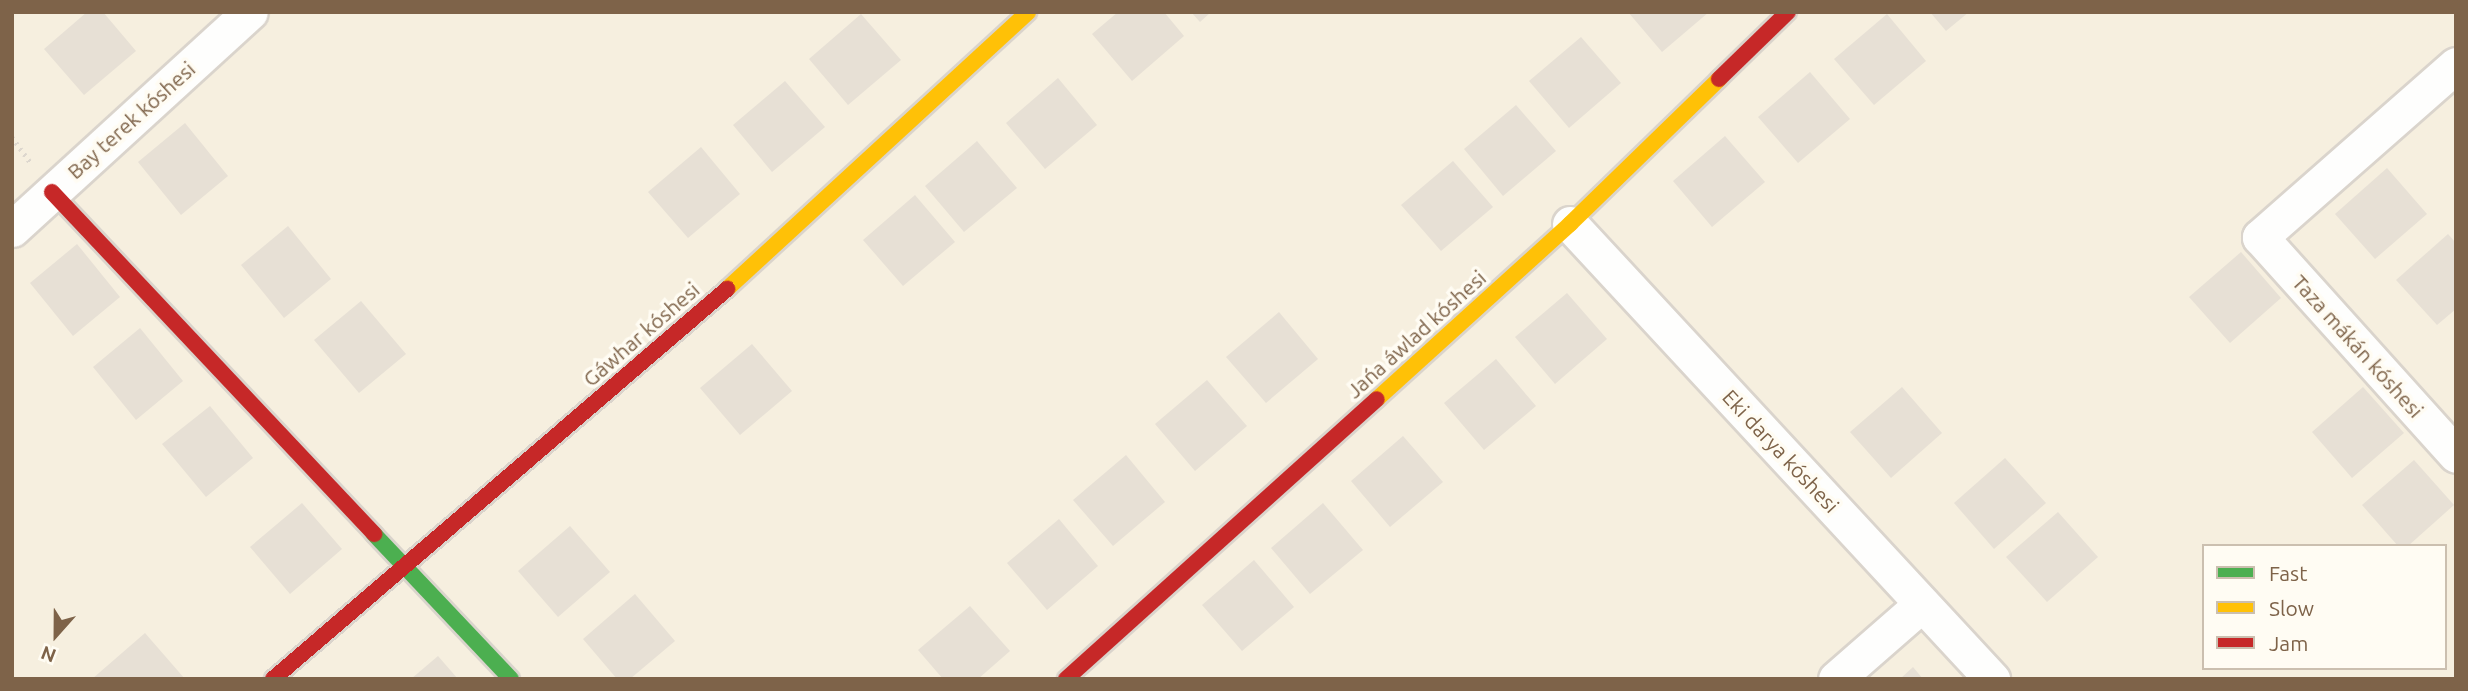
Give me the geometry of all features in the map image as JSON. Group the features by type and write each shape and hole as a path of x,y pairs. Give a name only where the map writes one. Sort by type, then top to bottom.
{"street":[{"name":"Bay terek kóshesi","path":"12,229 250,12"},
{"name":"Gáwhar kóshesi","path":"273,679 401,566 706,307 1028,12"},
{"name":"Jańa áwlad kóshesi","path":"1066,679 1570,224 1788,12"},
{"name":"Taza mákán kóshesi","path":"2456,65 2260,237 2456,455"},
{"path":"52,191 401,566 511,679"},
{"name":"Eki darya kóshesi","path":"1570,224 1992,679"},
{"path":"1836,679 1922,604"}],"shaded area":[{"path":"12,12 2456,12 2456,679 12,679"}],"building":[{"path":"87,12 103,12 136,51 84,95 44,49"},
{"path":"1118,12 1164,12 1184,36 1132,81 1092,34"},
{"path":"1191,12 1211,12 1200,22"},
{"path":"1628,12 1709,12 1662,52"},
{"path":"1930,12 1969,12 1946,31"},
{"path":"861,14 901,60 848,105 809,59"},
{"path":"1887,14 1926,61 1874,105 1834,59"},
{"path":"1581,37 1621,83 1569,128 1529,81"},
{"path":"1810,72 1850,119 1798,163 1758,117"},
{"path":"1058,78 1097,125 1045,169 1006,123"},
{"path":"785,81 825,127 772,172 733,125"},
{"path":"1516,105 1556,151 1503,196 1464,149"},
{"path":"185,123 228,176 181,215 138,162"},
{"path":"1725,136 1765,182 1712,227 1673,181"},
{"path":"977,141 1017,188 964,232 925,186"},
{"path":"701,147 740,194 688,238 648,192"},
{"path":"1453,161 1493,207 1441,251 1401,205"},
{"path":"2387,168 2427,214 2375,259 2335,214"},
{"path":"915,195 955,242 903,286 863,240"},
{"path":"288,226 331,279 284,318 241,265"},
{"path":"2448,234 2456,243 2456,309 2437,325 2396,280"},
{"path":"77,244 120,297 73,336 30,283"},
{"path":"2241,252 2281,298 2230,343 2189,297"},
{"path":"1567,293 1607,339 1555,384 1515,337"},
{"path":"361,301 406,354 359,393 314,340"},
{"path":"1279,312 1318,359 1266,403 1226,357"},
{"path":"140,328 183,381 136,420 93,367"},
{"path":"752,344 792,391 740,435 700,388"},
{"path":"1496,359 1536,406 1484,450 1444,403"},
{"path":"1207,380 1247,426 1195,471 1155,424"},
{"path":"1902,387 1942,433 1891,478 1850,432"},
{"path":"2363,387 2404,433 2352,478 2312,432"},
{"path":"210,406 253,458 206,497 162,444"},
{"path":"1403,436 1443,482 1390,527 1351,481"},
{"path":"1126,455 1165,502 1113,546 1073,500"},
{"path":"2005,458 2046,503 1994,549 1954,503"},
{"path":"2414,460 2454,505 2410,544 2396,544 2362,505"},
{"path":"302,503 342,549 290,594 250,547"},
{"path":"1323,503 1363,550 1310,594 1271,548"},
{"path":"2058,512 2098,557 2047,602 2006,557"},
{"path":"1059,519 1098,566 1047,610 1007,563"},
{"path":"570,526 610,572 558,617 518,571"},
{"path":"1254,560 1294,607 1242,651 1202,605"},
{"path":"635,594 675,641 630,679 617,679 583,639"},
{"path":"970,606 1010,651 978,679 943,679 918,650"},
{"path":"145,633 185,679 92,679"},
{"path":"438,656 458,679 411,679"},
{"path":"1913,667 1923,679 1900,679"}],"traffic: fast":[{"path":"374,534 511,679"}],"traffic: slow":[{"path":"727,289 1028,12"},
{"path":"1377,399 1570,224 1719,79"}],"traffic: jam":[{"path":"1719,79 1788,12"},
{"path":"52,192 374,534"},
{"path":"273,679 727,289"},
{"path":"1066,679 1377,399"}]}
